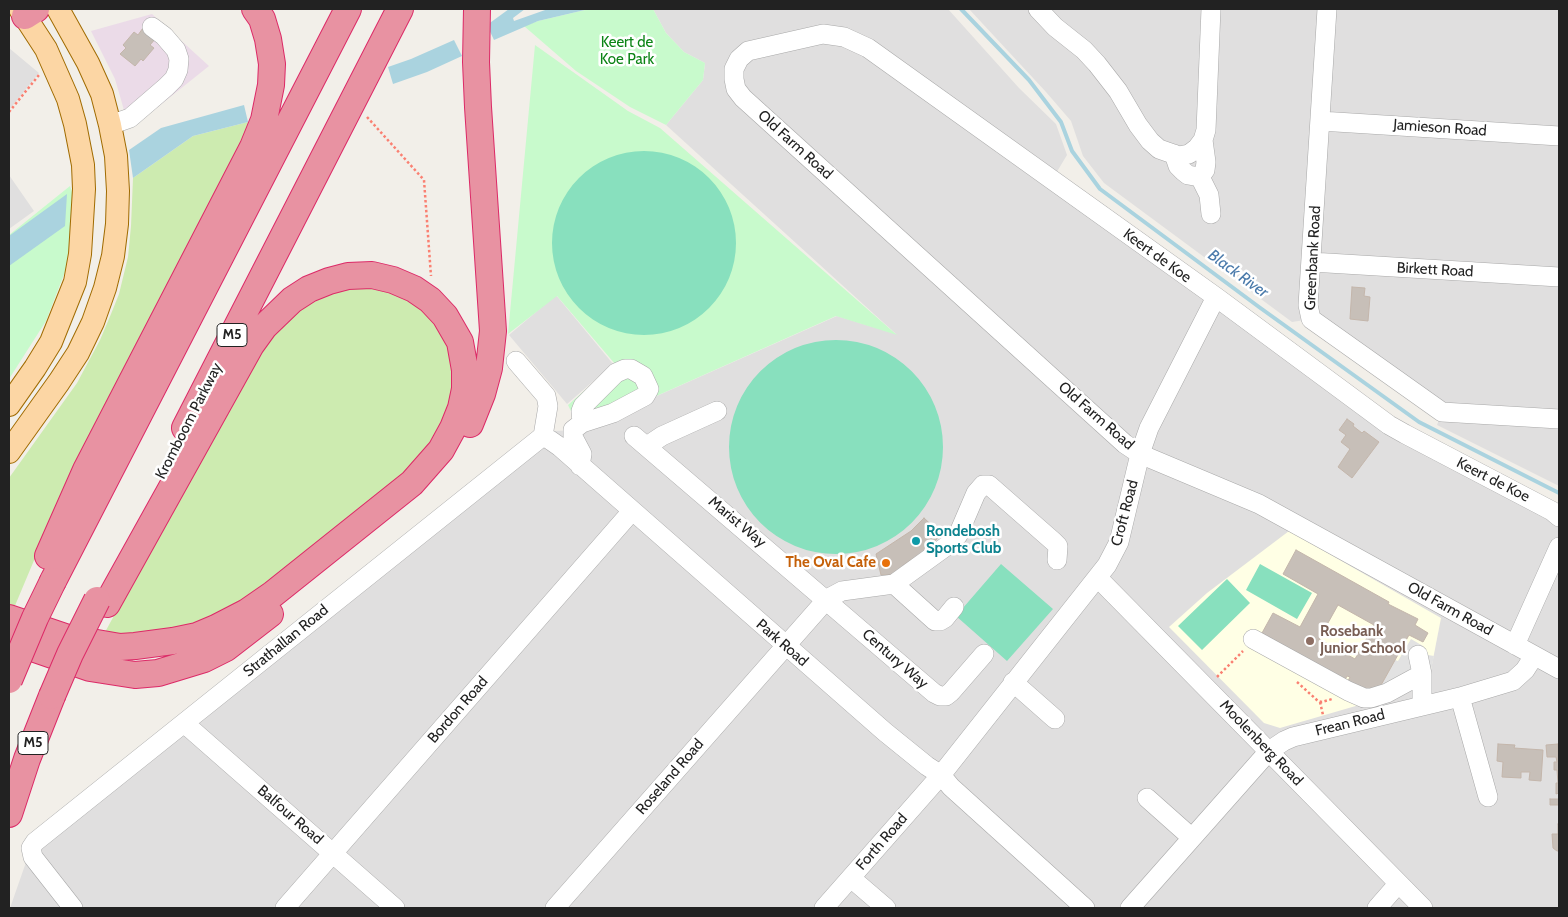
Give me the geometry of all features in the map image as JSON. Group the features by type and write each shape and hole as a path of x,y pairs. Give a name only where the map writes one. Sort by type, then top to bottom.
{"highway":[{"path":"9,680 35,618 46,577 86,470 249,155 264,120 271,86 272,64 268,39 262,19 255,9"},
{"path":"9,651 46,577 348,9"},
{"name":"Kromboom Parkway","path":"12,802 39,726 70,654 102,602 350,104 400,9"},
{"path":"9,640 90,668 135,675 158,673 204,659 226,648 415,499 444,466 468,429 482,394 489,368 494,331 478,107 476,62 478,9"},
{"path":"9,618 68,638 120,647 135,646 197,636 246,612 272,594 412,483 441,450 454,428 465,390 465,370 462,351 455,332 445,316 430,300 414,289 393,280 372,275 348,276 329,280 309,289 292,300 264,327 251,345 102,602"}],"main road":[{"path":"9,452 78,353 93,322 105,288 117,224 116,156 102,94 88,63 58,9"},
{"path":"9,405 51,342 63,314 74,282 80,254 83,225 83,165 75,124 68,99 27,11"}],"street":[{"path":"1038,9 1055,27 1084,50 1097,64 1118,91 1150,141 1159,149 1179,156 1188,154 1197,148 1203,140 1206,130 1211,9"},
{"name":"Greenbank Road","path":"1327,9 1308,306 1311,319 1442,412 1559,419"},
{"path":"110,125 130,118 166,87 176,75 179,59 176,50 164,36 152,27"},
{"name":"Keert de Koe","path":"748,51 823,34 844,36 868,48 1216,297 1389,424 1552,511 1559,517"},
{"name":"Old Farm Road","path":"748,51 739,59 734,69 736,89 743,98 1107,428 1140,454 1259,504 1559,669"},
{"name":"Jamieson Road","path":"1320,121 1559,136"},
{"path":"1200,177 1205,170 1206,162 1203,140"},
{"path":"1174,154 1178,166 1183,171 1188,175 1200,177"},
{"path":"1200,177 1209,195 1211,214"},
{"name":"Birkett Road","path":"1311,262 1559,277"},
{"name":"Croft Road","path":"941,775 1013,682 1098,578 1113,556 1119,542 1140,454 1149,428 1216,297"},
{"path":"516,361 546,396 548,406 543,436"},
{"name":"Marist Way","path":"717,411 662,436 640,441 827,599"},
{"path":"580,466 582,454 572,434 576,427 582,423"},
{"name":"Park Road","path":"543,436 550,440 885,732 941,775 951,787 1085,908"},
{"name":"Strathallan Road","path":"73,908 38,865 30,848 39,838 543,436"},
{"path":"827,599 842,591 894,584 954,540 964,525 976,493 983,485 989,485 1058,546 1057,560"},
{"name":"Bordon Road","path":"285,908 632,512"},
{"path":"1515,646 1559,547"},
{"name":"Moolenberg Road","path":"1098,578 1423,908"},
{"path":"894,584 935,621 945,618 954,607"},
{"name":"Roseland Road","path":"555,908 784,645 827,599"},
{"name":"Century Way","path":"827,599 940,696 946,696 951,692 984,654"},
{"path":"1254,639 1364,698 1387,693 1422,674"},
{"path":"1418,655 1422,674 1422,706"},
{"name":"Frean Road","path":"1130,908 1269,752 1293,737 1460,697 1513,681 1526,670 1534,656"},
{"path":"1013,682 1055,719"},
{"path":"1460,697 1488,797"},
{"name":"Balfour Road","path":"184,723 395,908"},
{"name":"Forth Road","path":"824,908 941,775"},
{"path":"1147,798 1192,838"},
{"path":"851,878 886,908"},
{"path":"1377,908 1398,884"}],"path":[{"path":"9,112 41,72"},
{"path":"350,104 365,115 424,180 431,280 430,300"},
{"path":"1206,687 1254,639"}],"shaded area":[{"path":"653,9 948,9 1019,88 1056,124 1067,155 1052,180 1389,425 1559,517 1559,908 10,908 31,848 553,431 580,430 837,316 896,334 666,125 703,80 705,63 684,52 666,33"},
{"path":"969,9 1559,9 1559,486 1437,425 1442,412 1311,319 1292,322 1104,183 1083,156 1071,121"},
{"path":"152,14 209,66 134,126 128,124 115,79 91,31"},
{"path":"9,48 39,73 9,110"},
{"path":"9,175 34,211 9,229"},
{"path":"556,295 613,364 567,404 509,335"},
{"name":"Rosebank Junior School","path":"1289,531 1441,618 1428,685 1280,728 1264,723 1169,627 1207,593"},
{"path":"1411,639 1423,646 1422,654 1434,656 1428,685 1380,687 1395,660 1398,661"}],"green space":[{"name":"Keert de Koe Park","path":"589,9 653,9 666,33 684,52 705,63 703,80 666,125 630,107 576,71 524,26"},
{"path":"535,45 628,111 660,128 897,335 836,316 580,430 568,405 615,364 557,296 508,334"},
{"path":"248,122 253,124 43,539 14,608 9,606 9,478 77,383 100,340 111,314 119,294 128,257 133,178 193,136"},
{"path":"644,151 662,153 679,158 709,178 729,208 734,225 736,243 734,261 729,278 709,308 679,328 662,333 644,335 626,333 609,328 579,308 559,278 554,261 552,243 554,225 559,208 579,178 609,158 626,153"},
{"path":"70,186 83,225 46,321 9,379 9,235"},
{"path":"393,287 444,328 457,391 429,453 328,540 220,617 147,635 104,634 261,346 275,325 329,288"},
{"path":"836,340 857,342 877,348 895,358 912,371 925,388 935,406 941,426 943,447 941,468 935,488 925,506 912,523 895,536 877,546 857,552 836,554 815,552 795,546 777,536 760,523 747,506 737,488 731,468 729,447 731,426 737,406 747,388 760,371 777,358 795,348 815,342"},
{"path":"1001,564 1053,609 1007,661 956,616"},
{"path":"1260,564 1312,593 1297,619 1246,590"},
{"path":"1227,579 1250,603 1202,650 1178,626"}],"water":[{"path":"509,9 525,9 513,18 514,21 548,9 589,9 538,21 494,40 487,25"},
{"path":"454,40 462,56 427,72 393,84 388,67"},
{"path":"244,105 248,122 193,136 133,178 129,150 161,128"},
{"path":"67,194 65,226 9,266 9,236"}],"building":[{"path":"143,28 156,38 150,45 154,48 143,61 141,59 135,66 120,54 126,48 123,45 134,32 138,35"},
{"path":"1352,287 1365,288 1364,296 1370,297 1368,321 1350,319"},
{"path":"1347,419 1362,433 1364,431 1379,442 1352,478 1338,467 1350,449 1341,442 1346,435 1339,430"},
{"name":"Rondebosh Sports Club","path":"924,518 941,534 928,549 903,565 905,567 890,575 881,575 876,554 911,531"},
{"path":"1296,550 1389,602 1388,604 1418,619 1415,625 1428,633 1423,642 1409,635 1375,696 1348,681 1350,677 1347,676 1345,680 1262,633 1273,613 1300,627 1318,594 1283,574","holes":["1338,605 1374,625 1355,659 1319,639"]},
{"path":"1498,744 1515,745 1514,748 1543,750 1541,781 1529,780 1530,772 1521,772 1521,778 1502,777 1503,762 1497,761"},
{"path":"1558,744 1559,793 1556,794 1556,783 1558,783 1554,762 1557,762 1556,757 1547,757 1546,745"},
{"path":"1550,799 1559,799 1559,805 1550,805"},
{"path":"1558,824 1559,851 1557,851 1553,848 1552,834 1558,834"}],"waterway":[{"name":"Black River","path":"961,9 1029,80 1061,122 1072,151 1100,189 1259,307 1419,422 1559,493"}],"place":[{"name":"Rondebosh Sports Club","path":"916,541"},
{"name":"The Oval Cafe","path":"886,563"},
{"name":"Rosebank Junior School","path":"1310,641"}]}
